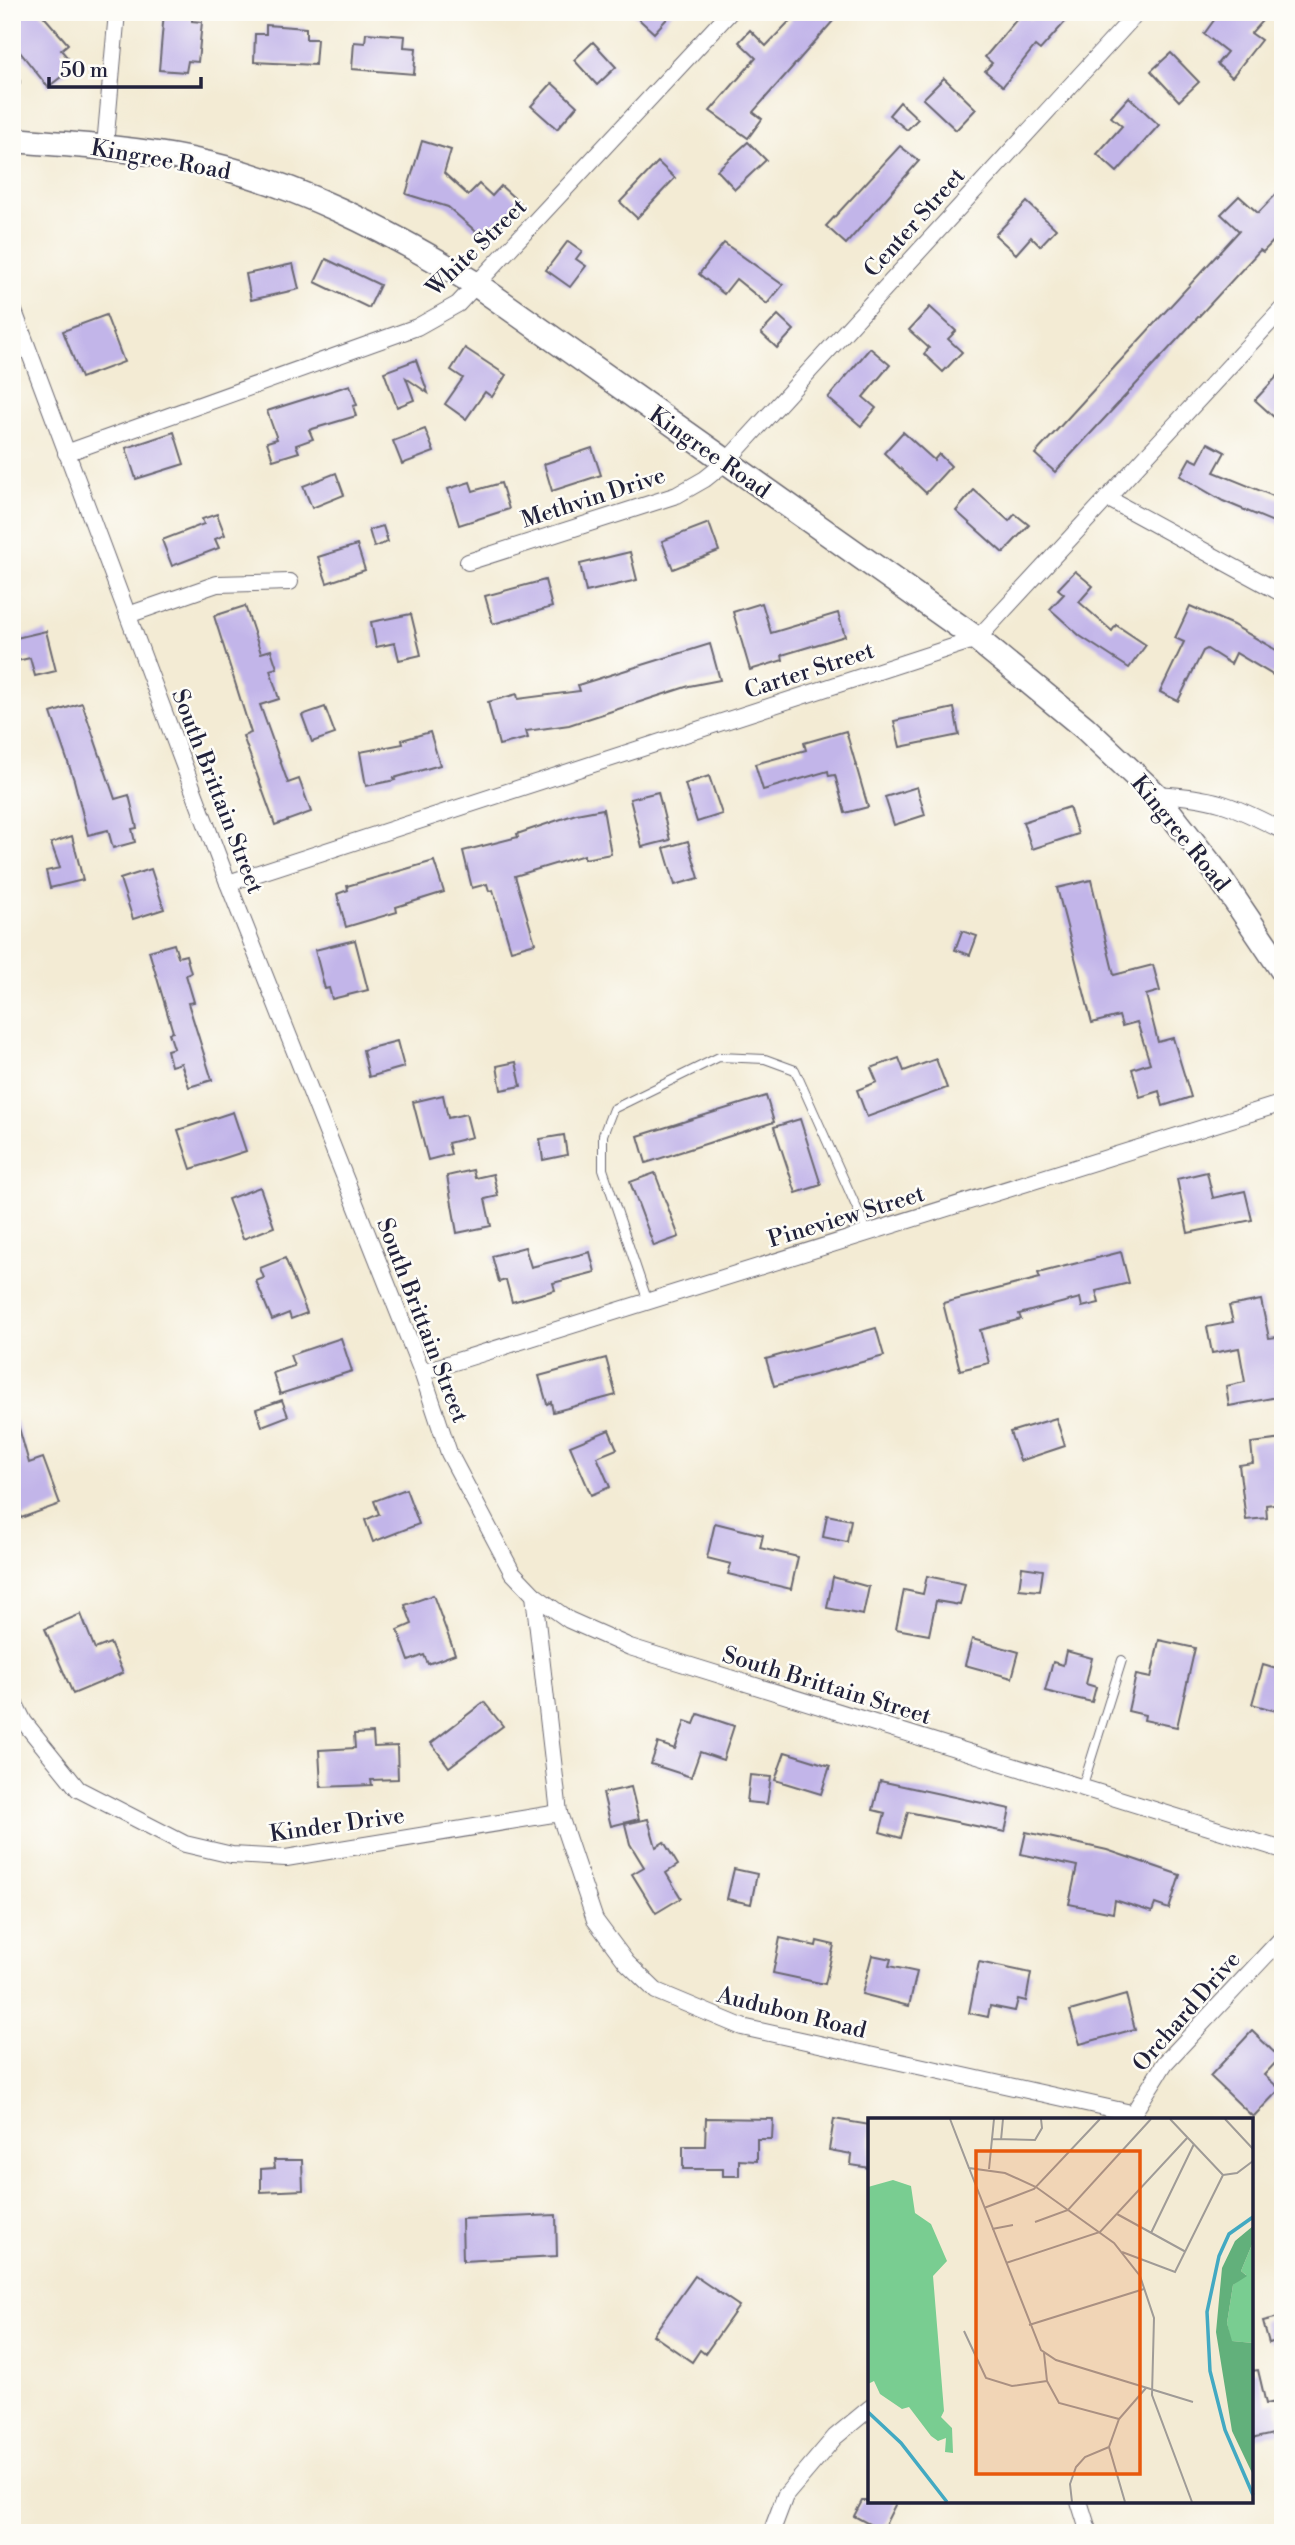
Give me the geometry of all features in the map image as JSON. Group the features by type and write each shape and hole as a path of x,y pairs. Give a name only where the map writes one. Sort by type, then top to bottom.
{"main road":[{"name":"Kingree Road","path":"12,140 104,146 193,160 310,198 361,219 420,250 477,285 977,639 1085,728 1155,794 1214,869 1283,971"}],"street":[{"path":"104,146 117,12"},
{"name":"White Street","path":"66,453 417,327 458,304 730,12"},
{"name":"Center Street","path":"725,463 1138,12"},
{"name":"South Brittain Street","path":"12,306 228,883 422,1372 449,1453 512,1572 534,1595 569,1620 630,1647 1283,1850"},
{"name":"Carter Street","path":"228,883 977,639 1283,308"},
{"name":"Methvin Drive","path":"468,562 677,495 705,479 725,463"},
{"path":"1107,498 1283,594"},
{"path":"128,615 217,584 290,582"},
{"path":"1155,794 1199,796 1232,804 1283,831"},
{"name":"Pineview Street","path":"422,1372 1283,1102"},
{"name":"Audubon Road","path":"534,1595 559,1812 595,1920 627,1964 656,1991 742,2027 1130,2116"},
{"name":"Kinder Drive","path":"12,1698 24,1722 78,1789 184,1844 232,1855 286,1858 559,1812"},
{"name":"Orchard Drive","path":"1130,2116 1165,2063 1283,1937"},
{"path":"771,2533 785,2496 835,2437 868,2410"},
{"path":"1080,2503 1089,2533"}],"lane":[{"path":"648,1302 603,1169 603,1135 613,1109 719,1057 765,1059 794,1070 868,1233"},
{"path":"1082,1788 1122,1660"}],"building":[{"path":"12,12 40,12 68,44 61,50 75,66 48,87 12,42"},
{"path":"164,12 192,12 192,21 202,22 198,62 188,61 186,72 159,70"},
{"path":"631,12 673,12 654,33"},
{"path":"798,12 841,12 753,112 762,119 748,138 710,111 756,58 739,42 750,30 766,46"},
{"path":"1037,12 1059,12 1067,20 1040,50 1035,46 1003,86 985,71 992,63 985,57 1022,13 1030,20"},
{"path":"1220,12 1270,12 1251,33 1261,40 1232,77 1217,64 1227,52 1204,34"},
{"path":"266,25 306,28 306,39 317,39 315,65 254,62 255,34 266,34"},
{"path":"366,33 405,36 404,47 416,48 414,74 352,69 354,42 365,43"},
{"path":"593,42 616,67 597,85 574,60"},
{"path":"1171,53 1199,82 1179,101 1151,71"},
{"path":"944,78 976,109 956,130 923,99"},
{"path":"552,83 577,106 557,129 531,106"},
{"path":"1129,97 1159,125 1117,172 1097,154 1122,126 1111,117"},
{"path":"900,102 918,119 907,130 889,115"},
{"path":"422,141 451,150 444,173 468,195 479,184 492,196 501,186 522,205 488,242 448,207 406,194"},
{"path":"748,142 766,160 735,189 717,170"},
{"path":"900,146 919,161 846,244 826,226"},
{"path":"658,162 675,178 637,218 620,202"},
{"path":"1283,187 1283,231 1263,252 1260,250 1055,472 1035,454 1239,231 1221,214 1239,196 1258,213"},
{"path":"1027,202 1056,229 1040,246 1031,237 1016,254 995,235"},
{"path":"568,241 582,251 576,259 586,266 570,287 546,270"},
{"path":"724,243 783,285 767,304 736,279 724,294 699,274"},
{"path":"326,259 380,285 369,308 315,282"},
{"path":"293,264 299,289 251,300 246,274"},
{"path":"930,307 956,331 948,339 962,352 943,372 924,354 929,348 909,330"},
{"path":"106,315 124,362 81,378 63,331"},
{"path":"778,315 794,330 777,348 761,333"},
{"path":"465,348 506,375 492,397 485,392 466,419 445,404 463,378 451,370"},
{"path":"870,348 890,365 863,397 876,408 861,426 828,398"},
{"path":"416,360 428,393 406,378 414,400 397,407 384,372"},
{"path":"1283,370 1283,410 1275,418 1255,400"},
{"path":"350,385 357,405 353,406 356,416 309,430 313,439 296,445 299,452 273,460 267,442 277,439 267,411"},
{"path":"425,429 434,452 402,464 393,441"},
{"path":"174,432 184,464 136,479 126,448"},
{"path":"903,432 934,460 939,454 951,466 926,493 884,453"},
{"path":"1208,443 1225,452 1214,472 1283,500 1283,526 1223,501 1180,476 1190,458 1198,462"},
{"path":"592,448 601,475 552,491 544,464"},
{"path":"336,473 344,495 312,508 303,486"},
{"path":"470,482 473,491 501,483 509,509 459,525 448,489"},
{"path":"974,490 1009,521 1015,514 1029,525 1003,553 956,511"},
{"path":"217,514 225,535 215,539 219,548 172,566 162,540 204,524 202,519"},
{"path":"709,523 719,551 673,569 662,541"},
{"path":"383,526 388,542 374,547 369,530"},
{"path":"357,545 365,570 327,583 318,557"},
{"path":"630,552 637,580 586,592 580,564"},
{"path":"1075,571 1093,586 1079,602 1112,631 1116,625 1146,645 1129,668 1080,636 1050,609 1064,594 1058,589"},
{"path":"545,580 552,607 493,624 485,596"},
{"path":"762,603 771,633 838,613 845,636 782,655 783,660 750,670 733,612"},
{"path":"245,606 261,653 271,650 277,668 270,670 279,699 260,705 288,783 299,779 311,812 275,825 243,736 251,733 214,616"},
{"path":"1190,606 1233,625 1283,654 1283,681 1236,653 1231,664 1207,649 1203,651 1178,701 1160,692 1184,642 1175,638"},
{"path":"411,614 421,655 399,660 395,643 376,647 371,622"},
{"path":"46,631 56,671 35,676 30,658 17,661 12,639"},
{"path":"710,644 720,680 689,686 569,725 526,731 528,738 499,745 488,702 517,694 518,699 580,691 578,685"},
{"path":"82,703 115,799 129,795 137,828 132,829 135,842 113,848 108,830 88,835 74,780 51,713"},
{"path":"325,707 335,734 312,742 302,715"},
{"path":"954,708 959,735 900,747 894,721"},
{"path":"846,731 868,807 845,813 835,775 829,776 828,771 763,790 755,764 806,750 804,743"},
{"path":"430,732 440,765 394,778 395,780 366,786 360,752 403,744 402,740"},
{"path":"709,776 722,814 697,822 685,784"},
{"path":"917,787 925,815 894,825 885,797"},
{"path":"658,792 670,840 642,847 630,799"},
{"path":"1069,807 1078,834 1032,849 1023,822"},
{"path":"603,809 611,854 584,859 584,855 515,876 535,943 511,950 493,890 489,891 487,884 472,888 463,851 518,837 517,834 576,814"},
{"path":"72,836 83,880 50,888 46,871 60,868 51,843"},
{"path":"688,841 699,878 675,885 664,848"},
{"path":"434,861 444,892 396,907 397,912 346,927 337,894 348,890 347,886"},
{"path":"151,869 164,909 133,919 120,879"},
{"path":"1091,880 1114,975 1153,965 1160,991 1146,995 1158,1042 1173,1038 1191,1097 1163,1106 1159,1091 1140,1097 1132,1069 1150,1063 1137,1022 1122,1026 1119,1016 1092,1023 1057,888"},
{"path":"962,931 977,936 970,955 955,950"},
{"path":"355,940 368,990 332,999 329,988 325,989 315,950"},
{"path":"174,944 178,957 186,955 191,973 186,975 194,1002 188,1003 212,1080 189,1087 181,1063 171,1066 167,1050 174,1048 169,1033 173,1032 149,951"},
{"path":"397,1041 404,1067 369,1077 363,1050"},
{"path":"899,1058 904,1071 936,1059 947,1088 867,1117 857,1090 877,1082 871,1068"},
{"path":"516,1062 521,1086 501,1090 497,1066"},
{"path":"443,1095 448,1118 466,1114 472,1137 448,1143 451,1154 428,1160 413,1102"},
{"path":"766,1096 774,1122 646,1163 638,1136"},
{"path":"233,1112 246,1151 191,1169 178,1130"},
{"path":"800,1119 821,1185 796,1193 774,1127"},
{"path":"564,1135 567,1155 543,1160 540,1139"},
{"path":"473,1170 475,1178 493,1174 498,1196 485,1199 491,1226 457,1233 447,1176"},
{"path":"1207,1172 1213,1198 1245,1191 1252,1220 1188,1233 1177,1179"},
{"path":"655,1173 679,1237 654,1246 630,1182"},
{"path":"260,1187 274,1227 243,1239 228,1199"},
{"path":"525,1247 531,1267 590,1252 595,1272 553,1283 555,1290 512,1302 506,1280 499,1282 492,1256"},
{"path":"1121,1252 1129,1283 1096,1291 1099,1303 1082,1307 1080,1298 1019,1314 1021,1319 980,1330 989,1363 960,1370 943,1303 1040,1278 1038,1273"},
{"path":"285,1258 307,1313 291,1319 289,1313 272,1320 256,1281 264,1278 260,1268"},
{"path":"1261,1300 1269,1338 1277,1337 1283,1365 1283,1396 1229,1406 1226,1386 1245,1382 1239,1348 1212,1353 1207,1327 1233,1322 1229,1306"},
{"path":"876,1328 884,1356 774,1386 766,1359"},
{"path":"341,1338 352,1371 280,1394 273,1373 294,1366 290,1355"},
{"path":"606,1358 616,1395 553,1412 551,1402 547,1404 539,1376"},
{"path":"282,1400 288,1416 262,1426 256,1409"},
{"path":"1056,1418 1065,1446 1020,1461 1010,1432"},
{"path":"17,1421 29,1463 43,1458 60,1504 21,1518 12,1495 12,1422"},
{"path":"609,1430 617,1449 597,1457 610,1487 591,1495 570,1446"},
{"path":"1283,1439 1283,1503 1266,1505 1267,1518 1246,1520 1239,1465 1253,1463 1251,1443"},
{"path":"406,1489 419,1524 373,1542 365,1520 379,1514 374,1501"},
{"path":"827,1515 851,1520 847,1542 823,1537"},
{"path":"715,1523 763,1535 760,1548 798,1557 791,1589 728,1574 731,1564 707,1558"},
{"path":"1022,1567 1043,1570 1040,1591 1019,1589"},
{"path":"927,1576 965,1584 960,1605 936,1601 929,1635 896,1629 904,1590 923,1594"},
{"path":"833,1577 869,1587 863,1615 827,1608"},
{"path":"433,1595 455,1654 428,1664 424,1655 409,1661 398,1630 412,1624 405,1605"},
{"path":"81,1614 95,1649 110,1643 123,1673 73,1694 45,1629"},
{"path":"972,1639 1019,1652 1012,1678 965,1665"},
{"path":"1159,1640 1195,1648 1177,1727 1144,1720 1145,1715 1128,1711 1136,1675 1151,1678"},
{"path":"1066,1651 1092,1658 1086,1684 1096,1687 1092,1702 1045,1691 1053,1662 1063,1665"},
{"path":"1263,1665 1283,1671 1283,1713 1252,1704"},
{"path":"484,1702 503,1726 449,1767 431,1743"},
{"path":"698,1714 734,1726 723,1760 700,1752 691,1777 651,1764 658,1743 675,1749 685,1721 694,1724"},
{"path":"373,1733 374,1747 397,1746 398,1779 371,1780 372,1785 321,1787 319,1750 355,1748 354,1734"},
{"path":"785,1752 830,1766 821,1794 775,1780"},
{"path":"750,1775 771,1777 767,1804 747,1802"},
{"path":"880,1781 1010,1809 1005,1832 908,1812 901,1838 880,1832 885,1813 873,1810"},
{"path":"631,1787 639,1819 611,1826 603,1793"},
{"path":"648,1819 656,1847 664,1842 678,1865 666,1873 681,1898 656,1913 632,1874 644,1867 630,1844 625,1824"},
{"path":"1026,1832 1107,1850 1180,1875 1169,1909 1155,1904 1152,1912 1115,1900 1113,1913 1069,1904 1077,1866 1021,1854"},
{"path":"734,1869 757,1874 751,1904 727,1899"},
{"path":"780,1938 816,1946 817,1941 834,1945 825,1984 773,1973"},
{"path":"872,1955 891,1959 889,1966 917,1972 909,2006 862,1994"},
{"path":"979,1962 1031,1973 1026,2001 1018,1999 1015,2011 990,2006 988,2017 969,2013"},
{"path":"1126,1995 1135,2029 1080,2044 1070,2011"},
{"path":"1252,2031 1280,2058 1264,2075 1280,2089 1253,2117 1210,2076"},
{"path":"706,2118 773,2119 772,2139 757,2139 757,2161 739,2160 739,2176 723,2176 723,2169 683,2169 683,2146 705,2146"},
{"path":"834,2119 868,2125 868,2168 851,2165 852,2154 829,2150"},
{"path":"274,2160 302,2160 303,2190 261,2192 261,2169 275,2168"},
{"path":"556,2215 557,2256 463,2261 462,2219"},
{"path":"695,2276 739,2306 705,2354 700,2350 692,2362 653,2335"},
{"path":"1283,2316 1283,2339 1269,2343 1263,2321"},
{"path":"1258,2370 1266,2404 1276,2402 1282,2432 1253,2439 1253,2371"},
{"path":"862,2501 896,2503 882,2531 854,2516"}]}
